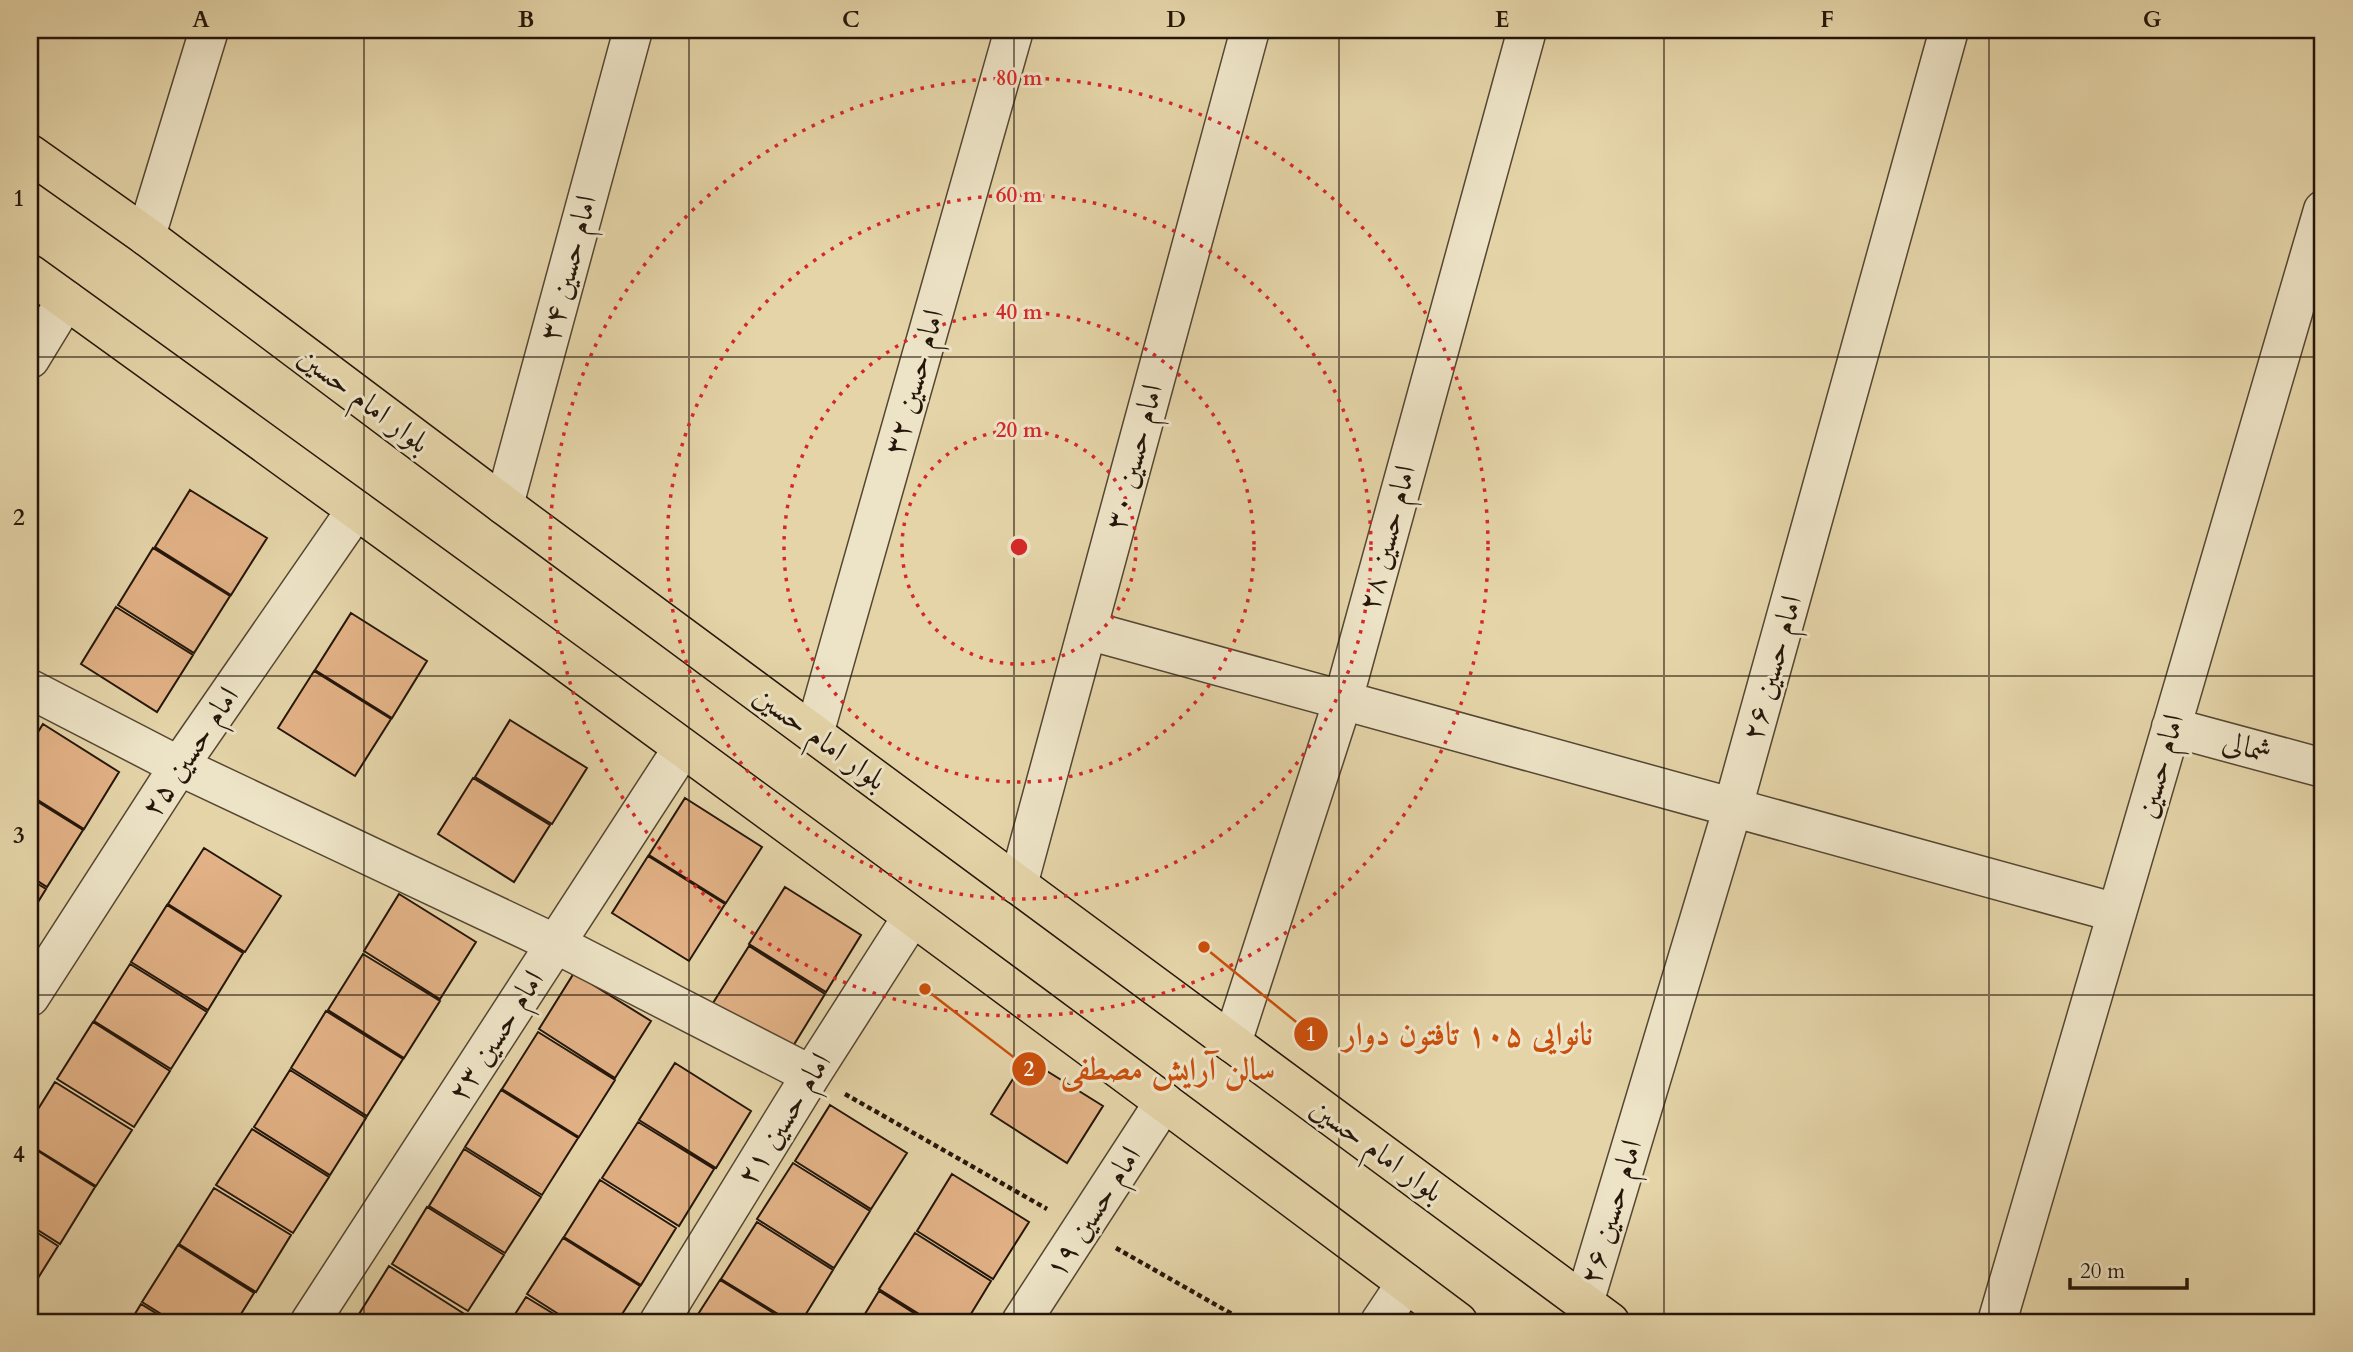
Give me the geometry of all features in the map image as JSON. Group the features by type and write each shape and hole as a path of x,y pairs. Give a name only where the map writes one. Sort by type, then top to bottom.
{"main road":[{"name":"بلوار امام حسین","path":"30,153 146,236 504,505 1597,1313"},
{"path":"30,274 912,917 1458,1322"}],"street":[{"path":"146,236 209,30"},
{"name":"امام حسین ۳۴","path":"504,505 633,30"},
{"name":"امام حسین ۳۲","path":"814,734 1014,30"},
{"name":"امام حسین ۳۰","path":"1018,885 1250,30"},
{"name":"امام حسین ۲۸","path":"1232,1043 1343,700 1527,30"},
{"name":"امام حسین ۲۶","path":"1597,1313 1733,807 1949,30"},
{"name":"امام حسین","path":"1997,1322 2323,210"},
{"path":"30,359 66,300"},
{"name":"امام حسین ۲۵","path":"30,997 179,766 356,510"},
{"path":"1087,630 2117,913"},
{"path":"30,689 179,766 556,944 811,1075"},
{"name":"شمالی","path":"2172,727 2323,768"},
{"name":"امام حسین ۲۳","path":"310,1322 682,749"},
{"name":"امام حسین ۲۱","path":"659,1322 912,917"},
{"name":"امام حسین ۱۹","path":"1021,1322 1164,1102"},
{"path":"1380,1322 1406,1283"}],"path":[{"path":"811,1075 1246,1322"}],"building":[{"path":"190,490 267,538 231,595 155,547"},
{"path":"153,548 230,596 194,653 118,605"},
{"path":"116,607 193,655 157,712 81,664"},
{"path":"351,613 427,661 392,718 315,670"},
{"path":"314,671 391,719 355,776 278,728"},
{"path":"510,720 587,768 552,824 475,777"},
{"path":"43,724 119,772 84,829 30,795 30,745"},
{"path":"473,778 550,825 514,882 438,834"},
{"path":"30,797 83,830 47,887 30,876"},
{"path":"685,798 762,847 726,903 649,855"},
{"path":"204,848 281,896 245,952 168,904"},
{"path":"648,856 725,904 689,961 612,913"},
{"path":"30,879 46,889 30,915"},
{"path":"785,887 861,935 826,992 749,944"},
{"path":"399,894 476,942 440,999 364,951"},
{"path":"167,905 243,953 208,1010 131,962"},
{"path":"749,946 825,994 790,1051 713,1003"},
{"path":"363,954 440,1001 404,1058 328,1010"},
{"path":"130,964 207,1012 171,1069 94,1021"},
{"path":"574,973 651,1021 615,1078 539,1029"},
{"path":"326,1011 403,1059 367,1116 291,1068"},
{"path":"93,1022 170,1071 134,1127 57,1079"},
{"path":"538,1032 615,1080 579,1137 502,1089"},
{"path":"1026,1058 1103,1106 1067,1163 991,1114"},
{"path":"675,1063 751,1111 716,1168 639,1120"},
{"path":"290,1070 366,1118 330,1175 254,1127"},
{"path":"55,1082 132,1130 96,1186 30,1145 30,1122"},
{"path":"501,1090 578,1138 542,1195 465,1147"},
{"path":"830,1105 907,1153 871,1209 795,1161"},
{"path":"638,1122 714,1169 679,1226 602,1178"},
{"path":"252,1129 329,1177 293,1233 216,1185"},
{"path":"30,1146 95,1187 60,1244 30,1225"},
{"path":"464,1149 541,1197 505,1253 429,1206"},
{"path":"793,1163 870,1211 834,1268 757,1219"},
{"path":"952,1174 1029,1222 993,1279 917,1231"},
{"path":"600,1180 676,1228 641,1285 564,1237"},
{"path":"214,1188 291,1235 256,1292 179,1244"},
{"path":"427,1207 504,1255 468,1311 392,1264"},
{"path":"757,1222 833,1270 801,1322 791,1322 721,1279"},
{"path":"30,1228 58,1246 30,1291"},
{"path":"915,1233 991,1281 966,1322 932,1322 879,1289"},
{"path":"563,1238 640,1286 617,1322 571,1322 527,1294"},
{"path":"178,1245 254,1293 236,1322 174,1322 142,1302"},
{"path":"389,1266 466,1315 461,1322 354,1322"},
{"path":"720,1280 788,1322 693,1322"},
{"path":"879,1291 928,1322 860,1322"},
{"path":"526,1297 567,1322 510,1322"},
{"path":"141,1304 170,1322 130,1322"}],"place":[{"name":"نانوایی ۱۰۵ تافتون دوار","path":"1204,947"},
{"name":"سالن آرایش مصطفی","path":"925,989"}]}
